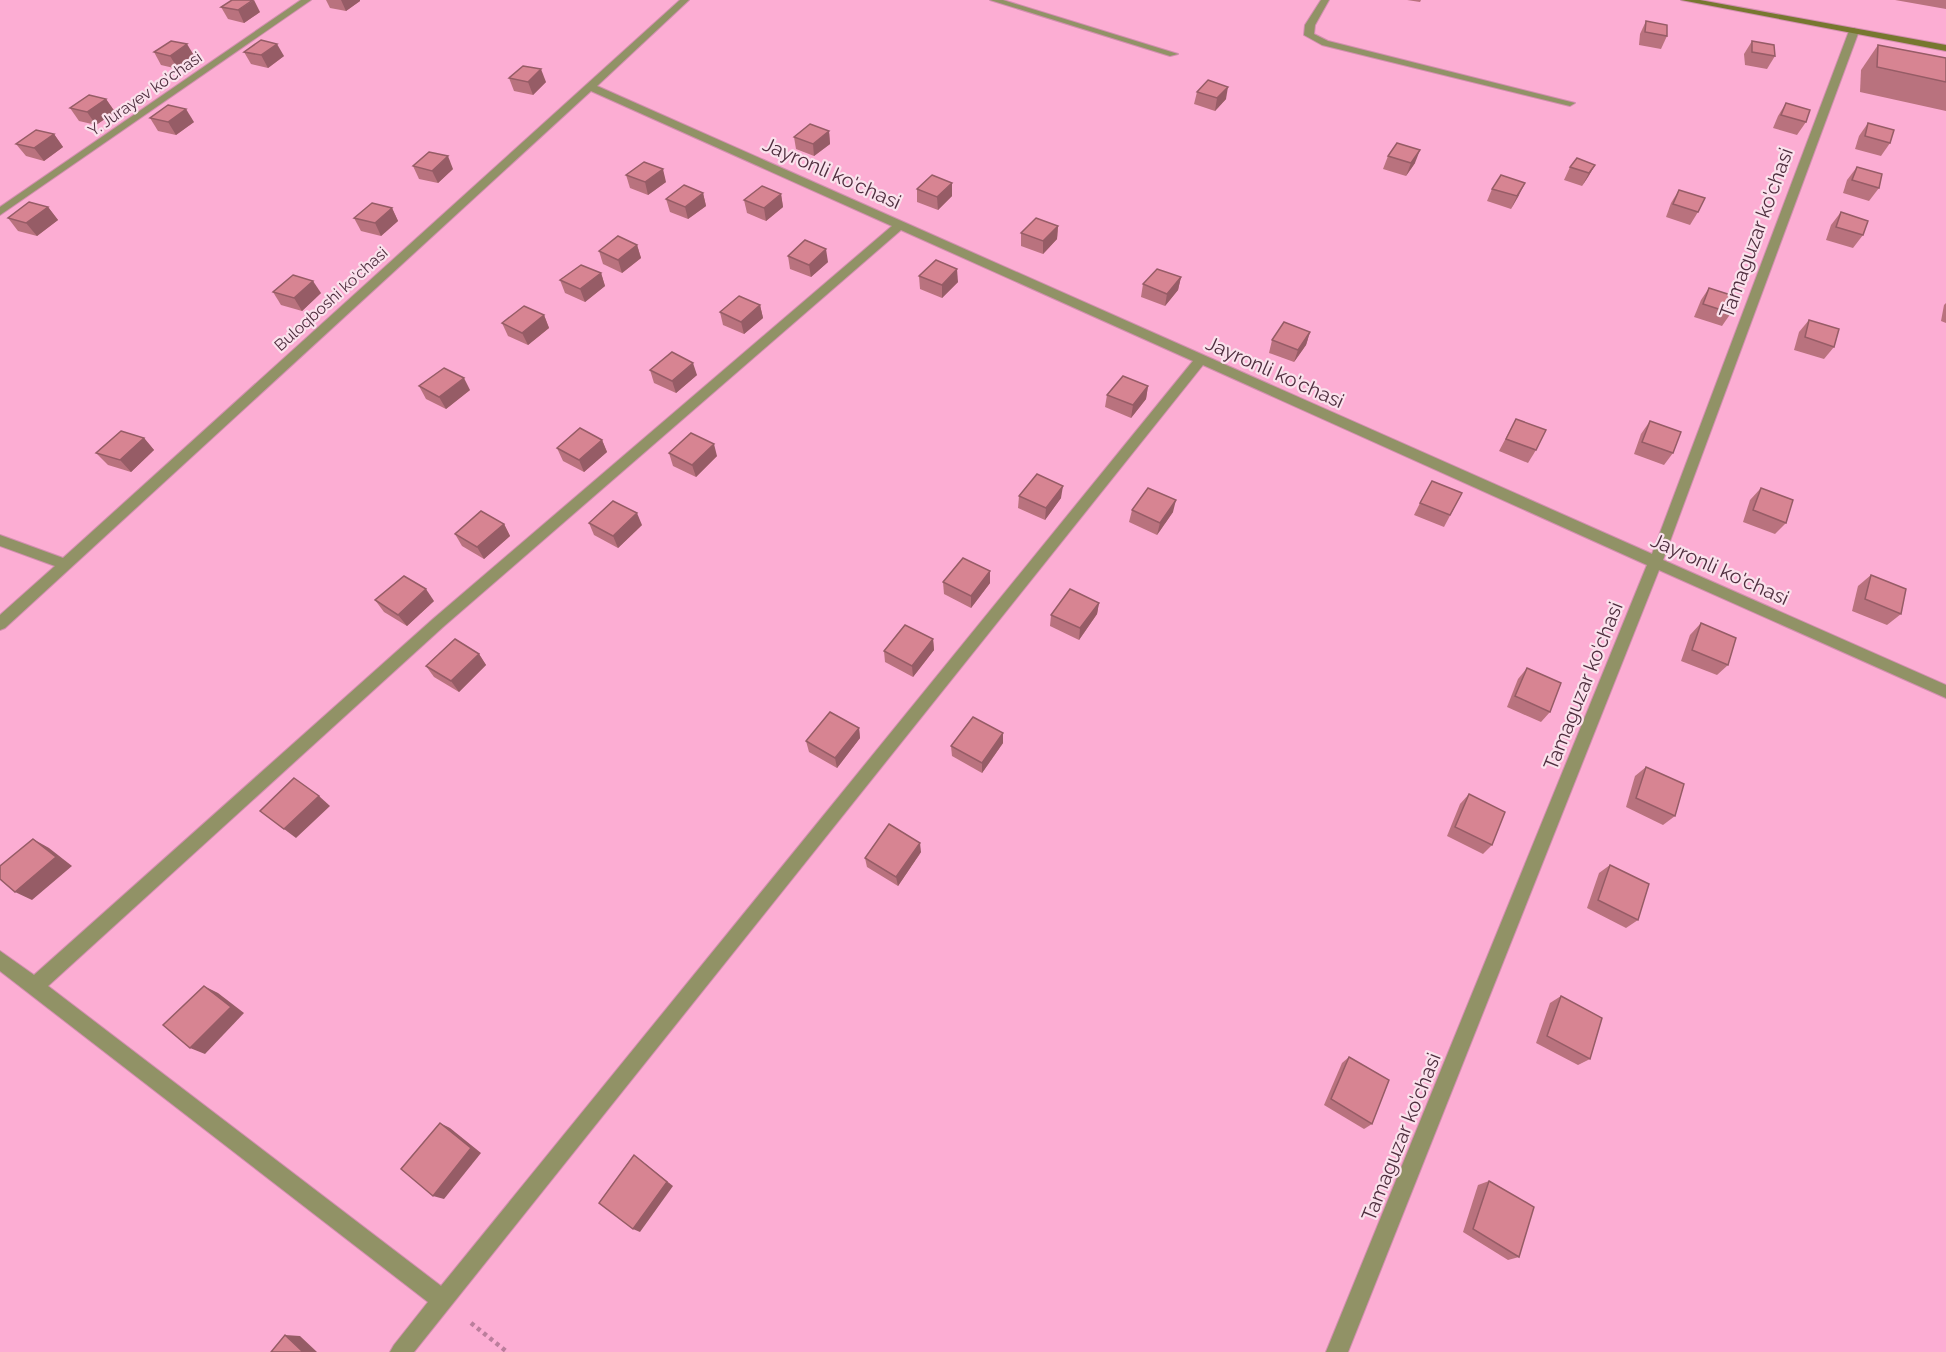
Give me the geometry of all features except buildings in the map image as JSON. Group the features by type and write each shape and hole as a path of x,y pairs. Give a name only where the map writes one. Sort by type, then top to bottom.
{"street":[{"name":"Y. Jurayev ko'chasi","path":"0,212 307,0"},
{"name":"Buloqboshi ko'chasi","path":"0,624 685,0"},
{"path":"994,0 1173,54"},
{"path":"1325,0 1310,25 1309,35 1325,43 1570,103"},
{"path":"1685,0 1946,48"},
{"name":"Tamaguzar ko'chasi","path":"1337,1352 1656,561 1854,31"},
{"name":"Jayronli ko'chasi","path":"589,86 1946,692"},
{"path":"34,986 438,623 900,225"},
{"path":"401,1352 1201,360"},
{"path":"0,540 65,564"},
{"path":"0,960 443,1300"}],"path":[{"path":"443,1300 507,1352"}]}
